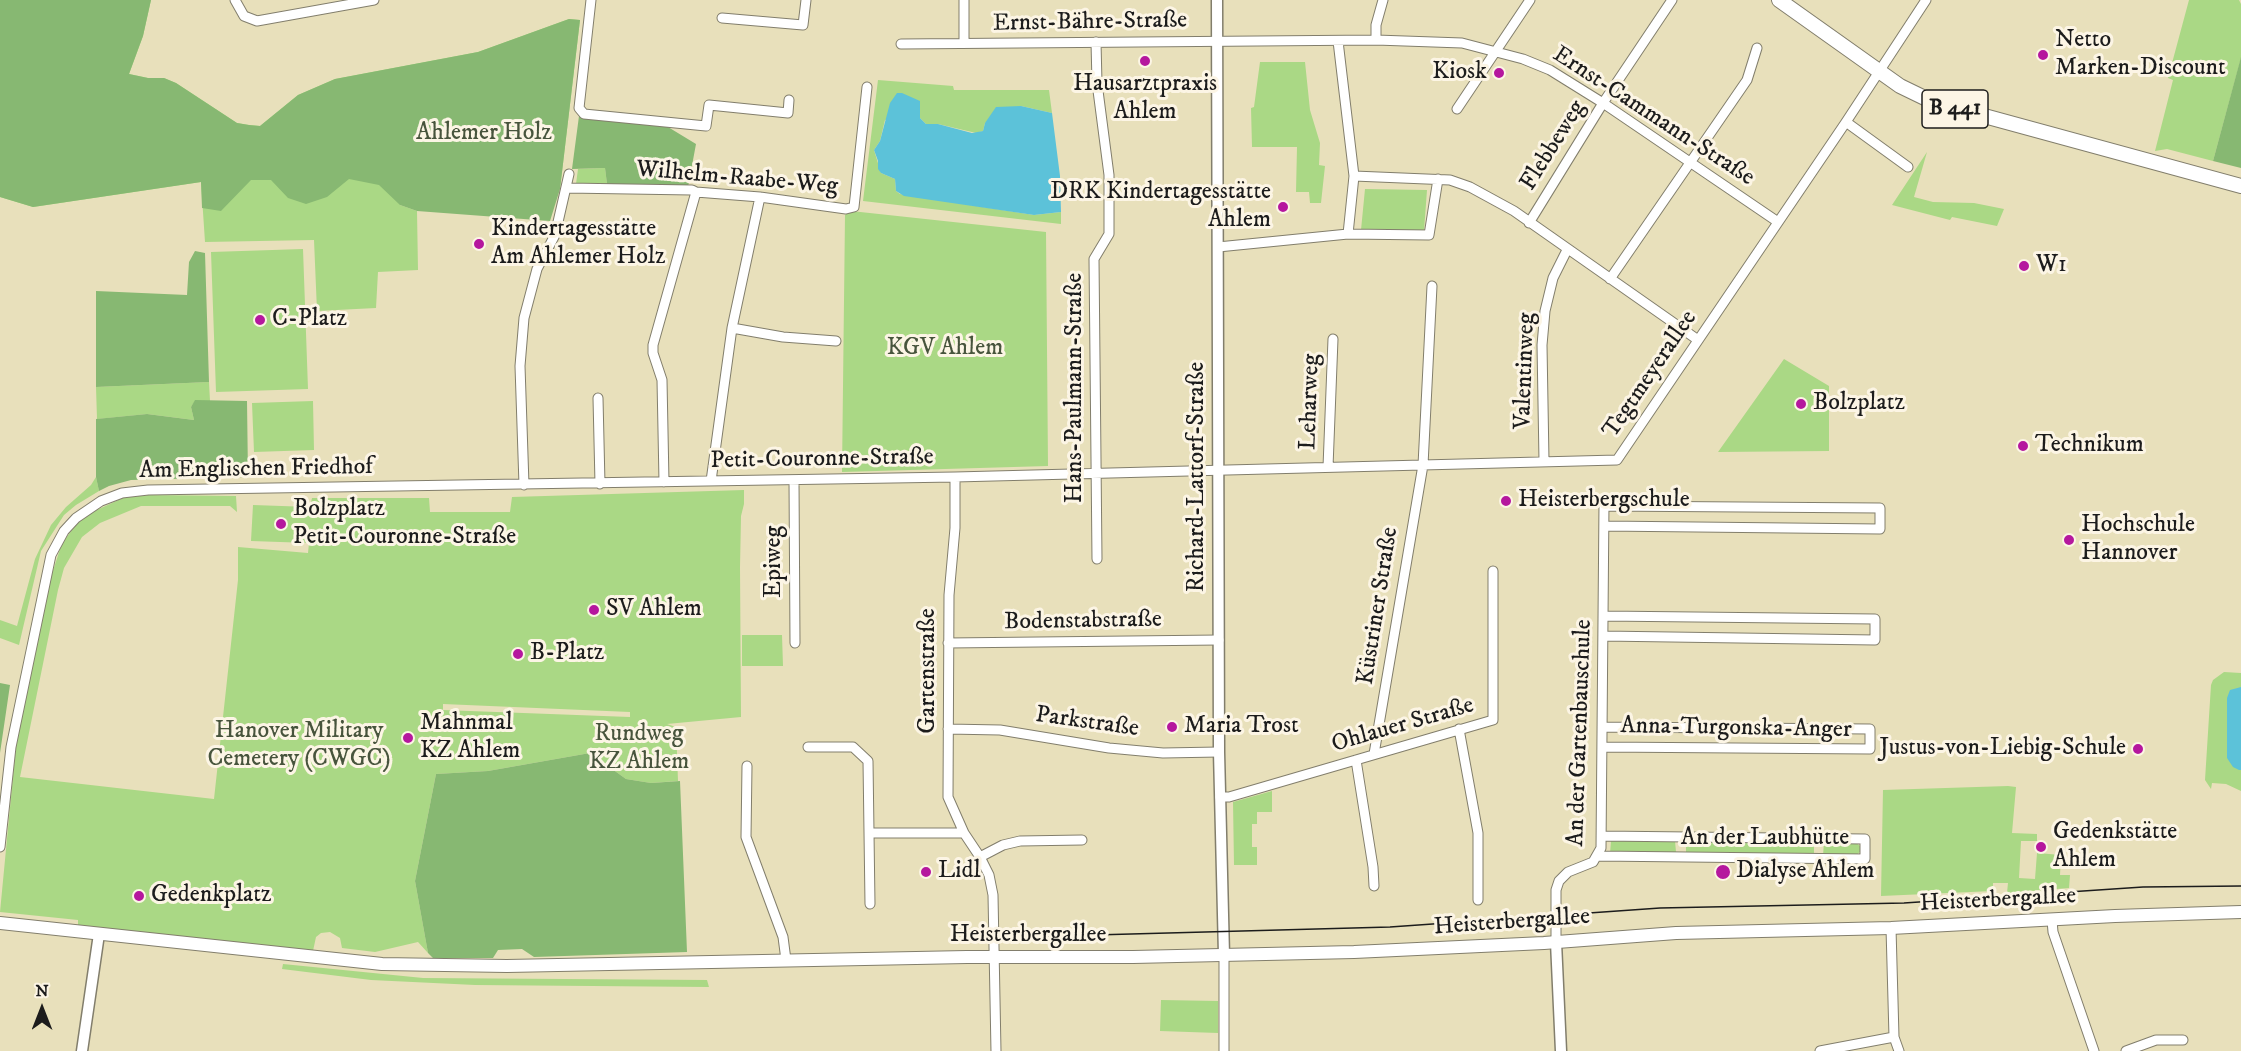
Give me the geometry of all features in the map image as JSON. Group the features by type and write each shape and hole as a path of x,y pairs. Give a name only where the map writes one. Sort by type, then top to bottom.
{"main road":[{"name":"B 441","path":"1779,0 1915,95 1940,104 2241,186"},
{"name":"Heisterbergallee","path":"0,923 382,964 427,966 1390,951 1676,933 1891,928 2241,912"}],"street":[{"path":"235,0 244,16 257,21 374,0"},
{"path":"591,0 579,108 584,114 706,126 709,105 788,113 789,100"},
{"path":"722,18 803,25 806,0"},
{"name":"Ernst-Bähre-Straße","path":"964,0 964,43"},
{"name":"Richard-Lattorf-Straße","path":"1217,0 1219,752 1224,955"},
{"path":"1376,40 1376,25 1383,0"},
{"path":"1457,110 1530,0"},
{"name":"Flebbeweg","path":"1529,223 1603,103 1672,0"},
{"name":"Tegtmeyerallee","path":"1219,469 1617,460 1926,0"},
{"name":"Ernst-Cammann-Straße","path":"1217,41 1376,40 1462,43 1523,58 1550,70 1603,103 1778,222"},
{"name":"Ernst-Bähre-Straße","path":"901,44 1217,41"},
{"path":"1338,41 1354,176 1348,234"},
{"name":"Hans-Paulmann-Straße","path":"1096,42 1097,83 1109,174 1109,234 1094,259 1097,559"},
{"path":"1610,279 1746,80 1757,48"},
{"name":"Wilhelm-Raabe-Weg","path":"567,188 692,190 846,209 854,207 867,87"},
{"path":"1846,122 1908,167"},
{"path":"524,485 520,366 524,318 537,269 555,234 569,174"},
{"path":"1354,176 1450,180 1477,190 1514,211 1698,340"},
{"path":"1218,247 1348,234 1429,235 1438,179"},
{"path":"664,482 662,380 653,353 653,345 696,192"},
{"path":"711,481 732,328 760,197"},
{"name":"Valentinweg","path":"1544,461 1542,345 1545,311 1553,278 1567,250"},
{"name":"Küstriner Straße","path":"1374,754 1423,465 1432,286"},
{"path":"732,328 783,337 836,341"},
{"name":"Leharweg","path":"1328,467 1334,339"},
{"path":"598,398 600,484"},
{"name":"Petit-Couronne-Straße","path":"425,487 955,477 1219,469"},
{"name":"Gartenstraße","path":"955,477 955,528 949,595 948,797 964,833 989,875 993,895 996,1051"},
{"name":"Epiweg","path":"794,480 795,643"},
{"name":"Am Englischen Friedhof","path":"0,847 13,735 51,555 64,531 76,518 87,509 110,497 148,490 425,487"},
{"name":"An der Gartenbauschule","path":"1556,942 1556,890 1559,881 1568,872 1592,864 1601,848 1604,505 1684,507"},
{"path":"1604,526 1684,528 1880,529 1880,508 1684,507 1684,528"},
{"path":"1820,528 1821,507"},
{"name":"Ohlauer Straße","path":"1220,797 1229,797 1493,720 1493,571"},
{"path":"1603,636 1875,639 1875,619 1604,616"},
{"path":"1681,616 1681,637"},
{"path":"1818,639 1819,619"},
{"name":"Bodenstabstraße","path":"948,643 1219,640"},
{"name":"Anna-Turgonska-Anger","path":"1602,727 1870,729 1870,749 1602,747"},
{"path":"1679,727 1679,747"},
{"path":"1817,728 1817,749"},
{"name":"Parkstraße","path":"948,729 1000,730 1109,748 1163,753 1219,752"},
{"path":"1459,729 1478,833 1479,900"},
{"path":"808,747 853,747 868,760 870,904"},
{"path":"1356,760 1374,886"},
{"path":"747,765 746,837 783,937 786,960"},
{"path":"870,833 964,833"},
{"name":"An der Laubhütte","path":"1598,856 1865,859 1865,839 1602,836"},
{"path":"1679,837 1679,857"},
{"path":"1817,839 1817,859"},
{"path":"980,857 1003,845 1020,841 1082,840"},
{"path":"2052,920 2053,932 2094,1051"},
{"path":"1891,928 1894,1037 1899,1051"},
{"path":"82,1051 99,934"},
{"path":"1556,942 1561,1051"},
{"path":"1224,955 1224,1051"},
{"path":"1820,1051 1894,1037"},
{"path":"2126,1051 2156,1041 2183,1040"}],"green space":[{"name":"Ahlemer Holz","path":"0,0 151,0 143,36 129,74 148,78 164,78 176,83 237,123 260,126 298,95 335,79 478,52 569,19 580,20 560,189 469,192 400,205 417,211 418,270 378,272 376,308 317,311 314,240 205,242 201,182 33,207 0,197"},
{"name":"Ahlemer Holz","path":"0,0 151,0 143,36 129,74 148,78 164,78 176,83 237,123 260,126 298,95 335,79 478,52 569,19 580,20 560,189 550,221 417,211 400,205 379,185 349,179 327,197 306,204 288,198 271,180 251,180 221,211 202,208 201,182 33,207 0,197"},
{"path":"2189,0 2239,0 2241,4 2241,58 2213,161 2167,149 2155,151 2173,80 2168,78"},
{"path":"2241,57 2241,168 2213,161"},
{"path":"1260,62 1305,62 1310,110 1320,143 1319,165 1325,166 1321,203 1310,203 1309,192 1296,192 1297,147 1252,147 1251,108 1254,107"},
{"path":"878,80 953,86 954,90 1049,90 1052,113 1021,106 985,123 983,131 976,133 938,124 926,124 920,118 920,113 885,120 880,141 874,150 881,173 895,179 896,191 900,194 1034,215 1061,212 1061,224 863,201"},
{"path":"579,116 668,127 696,144 688,187 607,184 605,168 572,169"},
{"path":"1927,152 1914,197 1933,202 1974,203 2004,209 1997,226 1952,217 1950,220 1892,205"},
{"path":"605,168 607,184 576,184 578,169"},
{"path":"1365,189 1427,190 1424,231 1361,230"},
{"name":"KGV Ahlem","path":"851,211 1046,232 1048,466 842,472 845,215"},
{"name":"C-Platz","path":"303,249 308,389 216,392 211,252"},
{"path":"195,251 205,253 209,382 96,387 96,291 187,295 189,262"},
{"path":"1784,359 1829,386 1829,451 1718,452"},
{"path":"209,382 210,401 195,401 191,407 194,420 147,414 97,419 96,387"},
{"path":"195,400 247,401 248,477 131,480 99,491 96,477 96,419 147,414 194,420 191,407"},
{"path":"313,401 314,450 254,452 252,403"},
{"path":"96,477 99,491 64,515 41,551 19,645 0,638 0,620 17,626 35,559 51,525 66,507 91,485"},
{"path":"744,490 740,567 741,717 667,724 676,727 678,781 651,783 626,779 590,753 488,771 436,774 415,881 428,953 418,942 375,952 342,948 340,938 330,932 321,933 316,937 313,951 78,927 78,920 0,912 16,745 48,586 62,543 79,521 90,513 123,498 148,495 236,496 237,512 230,506 141,506 100,523 82,537 64,568 58,590 20,777 214,799 238,580 238,547 308,553 309,543 251,541 253,505 310,507 312,498 429,498 430,512 510,512 512,497","holes":["443,704 630,712 630,717 443,710"]},
{"path":"742,635 782,635 783,666 742,666"},
{"path":"2224,672 2241,673 2241,791 2226,784 2212,783 2211,789 2205,780 2211,685 2213,680"},
{"path":"0,683 10,685 0,753"},
{"path":"590,753 626,779 651,783 680,781 687,952 534,957 522,949 498,950 493,958 433,958 428,953 415,881 436,774 488,771"},
{"path":"2016,787 2012,833 2037,834 2037,841 2021,841 2019,878 2035,879 2037,853 2061,855 2060,875 2070,875 2069,888 2007,893 2008,883 1993,883 1993,891 1881,896 1883,790"},
{"path":"1272,791 1272,812 1257,812 1257,824 1252,824 1252,847 1257,847 1257,865 1234,865 1233,802"},
{"path":"1613,840 1675,841 1676,852 1675,854 1610,854"},
{"path":"1686,840 1812,842 1814,854 1812,856 1686,855"},
{"path":"1824,842 1855,842 1860,846 1860,852 1855,856 1823,856"},
{"path":"283,964 423,978 707,980 709,987 475,985 371,980 282,969"},
{"path":"1161,1000 1218,1001 1218,1033 1160,1031"}],"water":[{"path":"897,93 920,101 920,118 926,124 938,124 972,133 983,131 985,123 996,107 1021,106 1052,113 1060,176 1061,212 1034,215 904,196 896,191 895,179 881,173 878,169 874,150 880,141 890,103"},
{"path":"2241,687 2241,770 2239,770 2233,767 2227,758 2227,698 2230,690"}],"tram line":[{"path":"1020,937 1390,927 1660,908 1904,903 2143,887 2241,886"}],"place":[{"name":"Netto Marken-Discount","path":"2043,55"},
{"name":"Hausarztpraxis Ahlem","path":"1145,61"},
{"name":"Kiosk","path":"1499,73"},
{"name":"DRK Kindertagesstätte Ahlem","path":"1283,207"},
{"name":"Kindertagesstätte Am Ahlemer Holz","path":"479,244"},
{"name":"W1","path":"2024,266"},
{"name":"C-Platz","path":"260,320"},
{"name":"Bolzplatz","path":"1801,404"},
{"name":"Technikum","path":"2023,446"},
{"name":"Heisterbergschule","path":"1506,501"},
{"name":"Bolzplatz Petit-Couronne-Straße","path":"281,524"},
{"name":"Hochschule Hannover","path":"2069,540"},
{"name":"SV Ahlem","path":"594,610"},
{"name":"B-Platz","path":"518,654"},
{"name":"Maria Trost","path":"1172,727"},
{"name":"Mahnmal KZ Ahlem","path":"408,738"},
{"name":"Justus-von-Liebig-Schule","path":"2138,749"},
{"name":"Gedenkstätte Ahlem","path":"2041,847"},
{"name":"Lidl","path":"926,872"},
{"name":"Dialyse Ahlem","path":"1723,872"},
{"name":"Gedenkplatz","path":"139,896"}],"park label":[{"name":"Hanover Military Cemetery (CWGC)","path":"299,746"},
{"name":"Rundweg KZ Ahlem","path":"639,749"}]}
